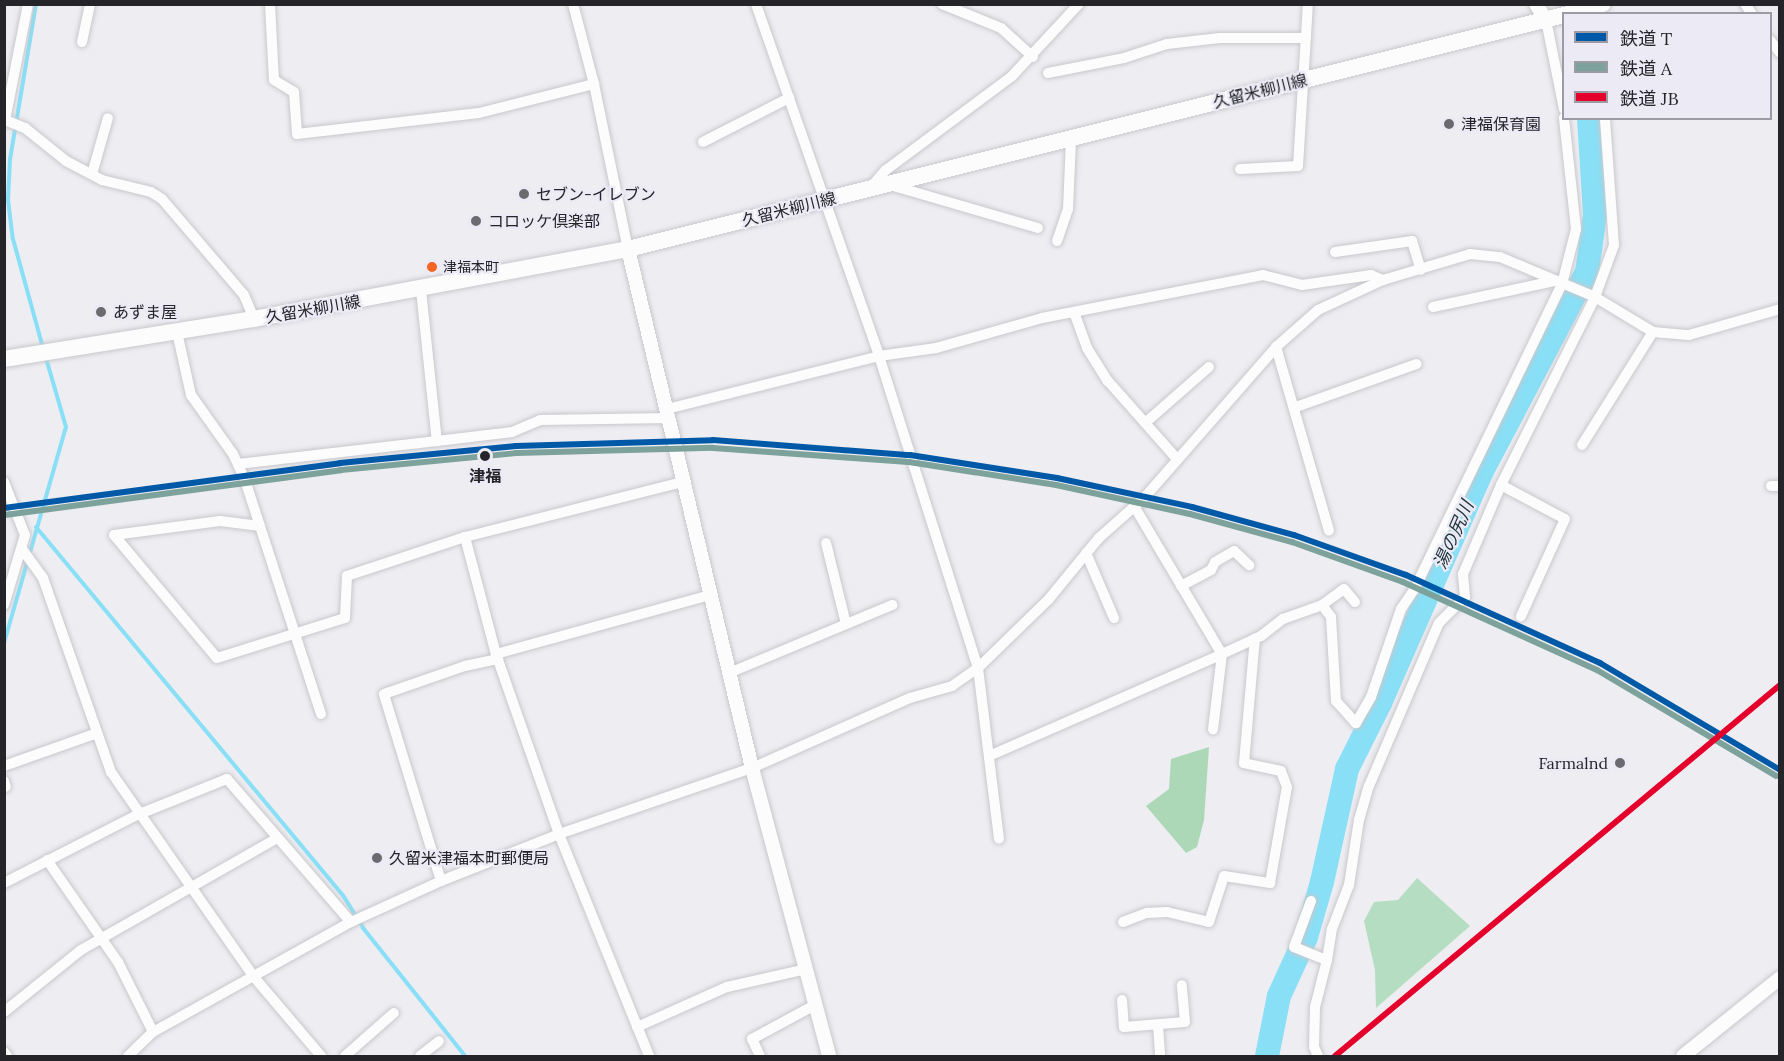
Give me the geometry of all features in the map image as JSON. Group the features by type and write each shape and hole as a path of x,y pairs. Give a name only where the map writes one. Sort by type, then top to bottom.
{"main road":[{"name":"久留米柳川線","path":"1572,12 1603,4"},
{"name":"久留米柳川線","path":"4,359 420,290 628,249 1562,15"}],"street":[{"path":"28,4 5,120 25,128 92,174 151,192 162,199 244,295 254,319"},
{"path":"82,42 90,4"},
{"path":"270,4 274,80 294,92 297,134 478,113 594,84"},
{"path":"573,4 594,84 628,249 710,596 752,768 829,1056"},
{"path":"756,4 879,356 978,668 999,839"},
{"path":"942,4 1001,28 1033,57"},
{"path":"866,191 886,170 1033,57 1079,4"},
{"path":"1240,169 1298,166 1306,79 1308,4"},
{"path":"1536,4 1572,12"},
{"path":"1048,73 1124,58 1167,44 1220,38 1306,38"},
{"path":"703,142 789,98"},
{"path":"92,174 108,118"},
{"path":"1322,605 1331,617 1336,701 1356,723 1371,697 1401,609 1415,588 1558,282 1576,229 1564,120"},
{"path":"1318,1056 1314,1047 1316,1007 1332,929 1349,885 1359,820 1369,786 1439,623 1465,597 1463,574 1502,485 1595,297 1614,245 1605,120"},
{"path":"1057,240 1068,209 1071,139"},
{"path":"890,185 1038,228"},
{"path":"1335,252 1412,241 1421,270"},
{"path":"128,1056 153,1032 351,922 441,881 559,834 752,768 910,698 952,686 978,668 1048,600 1086,553 1134,506 1276,347 1318,310 1383,280 1470,254 1500,257 1595,297 1653,332 1689,335 1779,309"},
{"path":"238,464 512,432 540,420 668,413 879,356 936,348 1074,312 1263,275 1302,285 1361,275 1383,280"},
{"path":"1433,306 1558,282"},
{"path":"420,290 437,441"},
{"path":"1074,312 1087,348 1108,381 1177,459"},
{"path":"177,332 191,395 238,464 321,714"},
{"path":"1582,445 1653,332"},
{"path":"1276,347 1296,407 1329,531"},
{"path":"1296,407 1417,364"},
{"path":"1145,423 1209,367"},
{"path":"4,482 26,535 4,605"},
{"path":"260,526 220,521 114,535 217,658 345,618 347,576 465,537 683,482"},
{"path":"1502,485 1565,519 1521,616"},
{"path":"1134,506 1222,654 1213,729"},
{"path":"465,537 497,656 559,834 650,1056"},
{"path":"826,543 846,624"},
{"path":"22,549 43,578 111,772 137,814 254,977 321,1056"},
{"path":"1181,586 1211,570 1215,562 1234,551 1249,564"},
{"path":"1086,553 1114,618"},
{"path":"988,756 1222,654 1255,638 1283,619 1322,605 1344,588 1355,602"},
{"path":"441,881 384,694 497,656 710,596"},
{"path":"729,673 892,605"},
{"path":"1123,922 1147,913 1167,912 1209,922 1224,876 1270,883 1287,787 1281,771 1244,764 1255,638"},
{"path":"4,766 97,733"},
{"path":"4,883 137,814 227,779 351,922"},
{"path":"4,1012 81,950 277,838"},
{"path":"47,860 102,939 153,1032"},
{"path":"1311,901 1294,947 1327,960"},
{"path":"638,1027 727,987 806,969"},
{"path":"1683,1056 1779,979"},
{"path":"1122,1000 1124,1028 1185,1022 1182,985"},
{"path":"760,1056 752,1039 815,1005"},
{"path":"345,1056 394,1013"},
{"path":"1158,1025 1160,1056"},
{"path":"421,1056 439,1041"},
{"path":"4,1052 7,1056"}],"green space":[{"path":"1209,747 1204,820 1197,847 1186,853 1146,806 1169,789 1171,759"},
{"path":"1417,878 1470,926 1376,1008 1375,970 1364,921 1374,902 1398,900"}],"waterway":[{"path":"36,4 10,159 8,200 13,239 43,348"},
{"name":"湯の尻川","path":"1267,1056 1279,996 1306,937 1322,882 1347,769 1380,703 1482,471 1587,272 1595,214 1589,120"},
{"path":"4,643 66,427 46,358"},
{"path":"36,527 344,897 363,928 465,1056"}],"rail line":[{"name":"T","path":"4,508 340,463 516,446 713,440 910,455 1057,478 1192,507 1294,535 1406,575 1600,663 1780,770"},
{"name":"A","path":"5,515 341,470 516,453 713,448 909,462 1056,485 1190,514 1292,542 1403,582 1597,670 1776,776"},
{"name":"JB","path":"1335,1056 1780,685"}],"place":[{"name":"津福保育園","path":"1449,124"},
{"name":"セブン-イレブン","path":"524,194"},
{"name":"コロッケ倶楽部","path":"476,221"},
{"name":"津福本町","path":"432,267"},
{"name":"あずま屋","path":"101,312"},
{"name":"津福","path":"485,456"},
{"name":"Farmalnd","path":"1620,763"},
{"name":"久留米津福本町郵便局","path":"377,858"}]}
